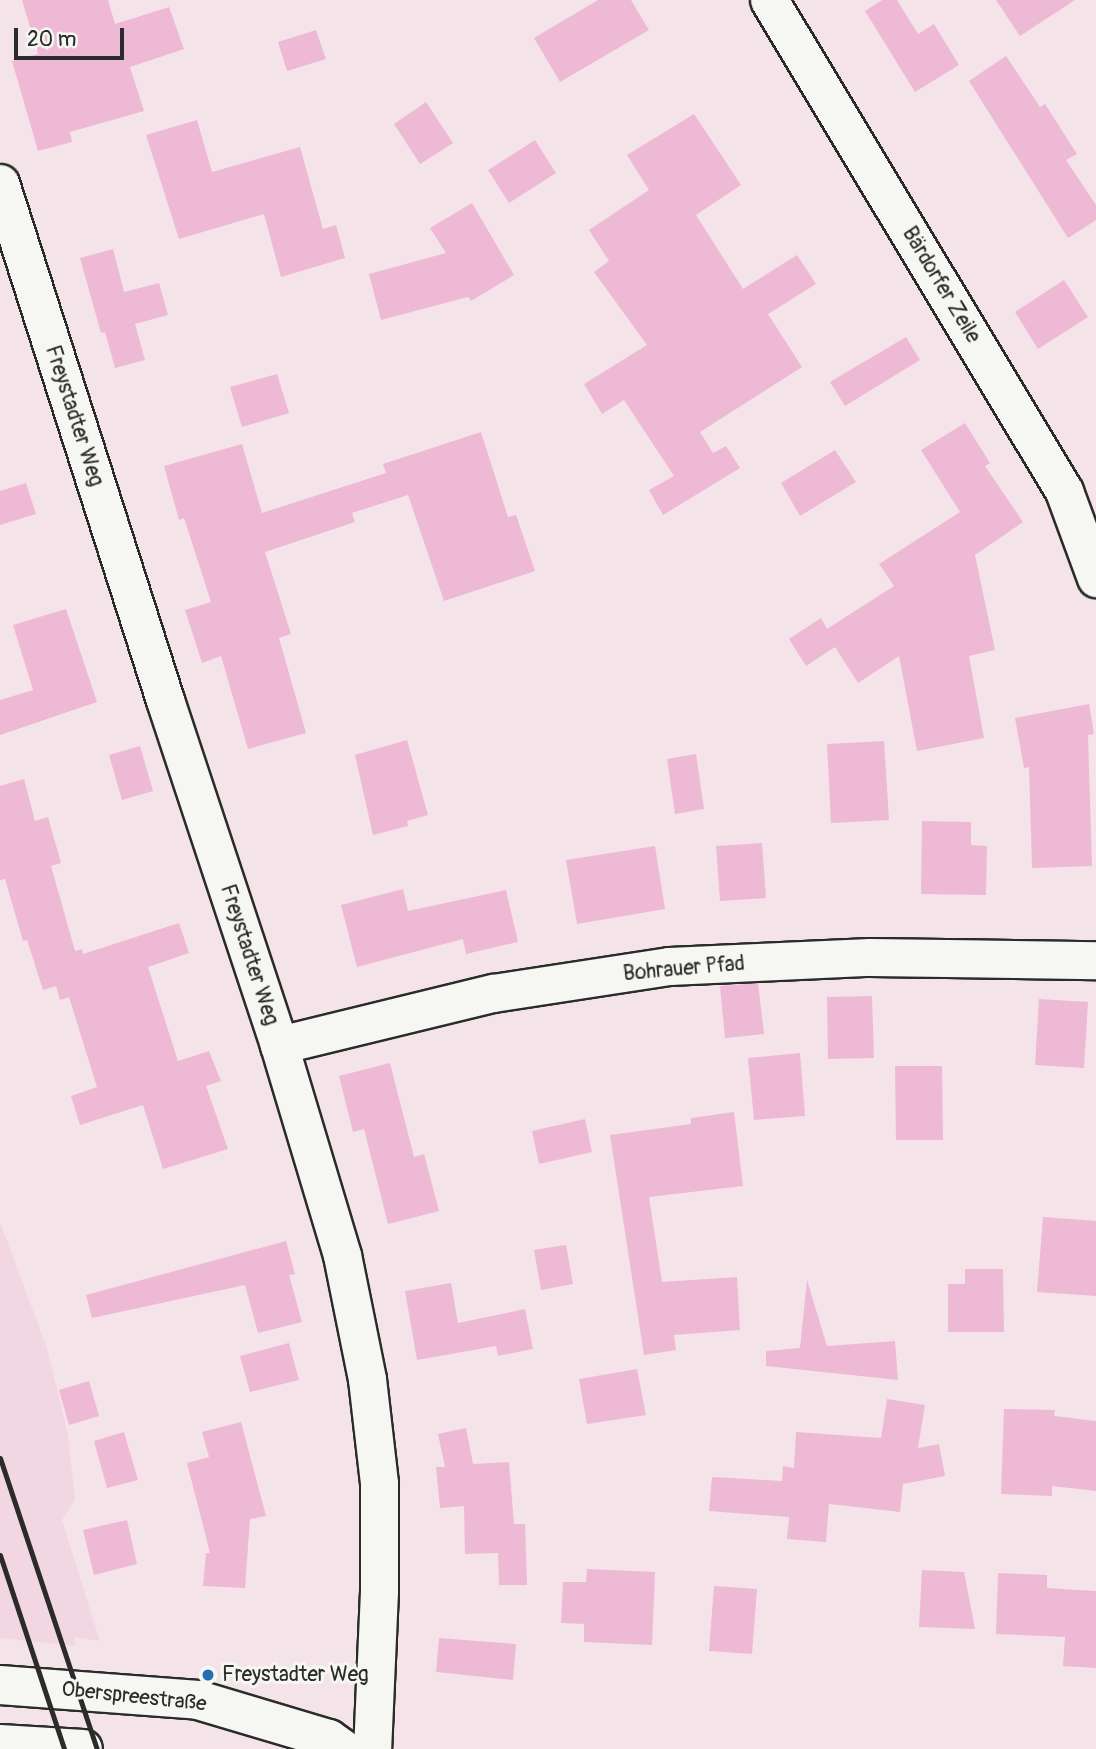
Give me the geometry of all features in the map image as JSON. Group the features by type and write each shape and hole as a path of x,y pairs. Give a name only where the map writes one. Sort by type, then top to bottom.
{"main road":[{"name":"Oberspreestraße","path":"0,1685 198,1700 329,1739 343,1749"},
{"path":"0,1744 83,1749"}],"street":[{"name":"Bärdorfer Zeile","path":"769,0 1064,491 1096,578"},
{"name":"Freystadter Weg","path":"0,183 279,1045 342,1255 367,1379 379,1483 379,1591 372,1749"},
{"name":"Bohrauer Pfad","path":"279,1045 493,993 669,966 870,957 1096,960"}],"shaded area":[{"path":"0,1222 47,1348 68,1435 75,1500 62,1520 100,1641 74,1637 75,1646 0,1638"}],"building":[{"path":"22,0 108,0 115,24 169,7 184,49 130,67 144,111 70,132 72,142 38,151 12,61 38,54"},
{"path":"598,0 631,0 649,30 560,82 534,38"},
{"path":"882,0 897,0 918,34 934,24 959,65 915,92 865,11"},
{"path":"996,0 1075,0 1020,36"},
{"path":"316,30 326,59 287,71 278,42"},
{"path":"1006,56 1040,107 1045,104 1077,154 1066,160 1096,205 1096,220 1068,238 969,81"},
{"path":"426,102 453,143 420,164 394,124"},
{"path":"694,114 741,185 696,215 743,289 797,255 816,284 768,314 802,367 700,432 713,453 726,446 740,468 663,515 649,490 674,476 624,400 602,414 584,384 647,345 594,272 609,261 589,230 649,190 627,155"},
{"path":"197,120 212,172 300,147 323,229 336,225 345,258 281,277 264,214 179,239 146,135"},
{"path":"535,140 556,173 509,203 488,170"},
{"path":"472,203 514,275 471,301 468,297 381,320 369,274 446,253 430,228"},
{"path":"113,249 124,292 159,283 168,315 135,324 145,360 115,368 105,332 101,333 80,258"},
{"path":"1064,280 1088,317 1038,349 1015,312"},
{"path":"906,337 920,360 845,406 830,382"},
{"path":"277,374 289,413 242,427 230,387"},
{"path":"965,423 990,463 985,466 1023,522 975,555 995,650 969,656 984,738 917,751 899,656 858,683 835,647 806,666 789,639 821,618 827,629 894,586 879,564 960,512 921,450"},
{"path":"481,432 508,517 516,515 535,571 444,601 408,495 352,513 355,522 265,552 291,634 279,638 306,733 248,749 221,656 202,663 185,610 211,602 184,518 179,520 164,466 242,444 262,513 386,473 383,464"},
{"path":"835,450 856,482 800,516 781,483"},
{"path":"26,483 36,514 0,525 0,491"},
{"path":"66,609 97,702 0,735 0,700 33,690 13,625"},
{"path":"1089,704 1094,734 1088,735 1092,866 1032,868 1029,767 1024,768 1015,718"},
{"path":"407,740 428,815 407,821 408,826 373,835 355,755"},
{"path":"884,741 889,820 831,823 827,744"},
{"path":"140,746 153,791 122,800 109,755"},
{"path":"696,754 704,809 675,814 667,759"},
{"path":"24,779 35,821 48,817 61,863 51,866 75,951 82,949 83,954 179,923 189,953 148,967 178,1061 209,1051 221,1081 206,1086 228,1149 163,1169 143,1105 80,1125 71,1096 97,1087 69,997 60,1000 56,986 43,990 27,940 23,941 5,879 0,880 0,786"},
{"path":"922,821 971,822 971,845 987,846 986,895 921,894"},
{"path":"762,843 766,898 720,901 716,846"},
{"path":"655,846 665,909 577,924 566,860"},
{"path":"403,889 408,911 506,890 518,942 466,954 463,939 357,967 341,905"},
{"path":"758,983 764,1034 725,1038 720,986"},
{"path":"872,996 874,1058 828,1059 827,997"},
{"path":"1039,999 1088,1002 1084,1068 1035,1065"},
{"path":"800,1053 805,1116 754,1120 748,1058"},
{"path":"390,1063 414,1157 424,1154 439,1211 388,1224 364,1129 353,1132 339,1076"},
{"path":"895,1066 942,1066 943,1140 896,1140"},
{"path":"734,1112 743,1186 649,1197 662,1282 737,1277 740,1330 674,1335 676,1350 644,1355 610,1135 691,1124 691,1118"},
{"path":"585,1119 592,1152 539,1164 532,1131"},
{"path":"1043,1217 1096,1221 1096,1296 1037,1292"},
{"path":"286,1241 295,1274 289,1275 302,1322 258,1333 245,1285 92,1318 86,1295"},
{"path":"566,1245 573,1284 541,1290 534,1250"},
{"path":"965,1269 1003,1269 1004,1332 948,1332 948,1284 965,1284"},
{"path":"807,1280 827,1346 895,1341 898,1380 766,1366 766,1351 800,1348"},
{"path":"451,1283 458,1323 525,1309 533,1349 498,1356 496,1346 417,1360 405,1291"},
{"path":"289,1343 299,1380 250,1392 240,1356"},
{"path":"637,1369 646,1415 587,1424 579,1379"},
{"path":"89,1381 99,1416 69,1425 59,1390"},
{"path":"887,1399 925,1405 918,1448 939,1444 945,1476 903,1484 900,1512 829,1504 826,1542 787,1539 789,1517 709,1511 712,1477 782,1481 783,1466 794,1468 796,1432 881,1438"},
{"path":"1004,1409 1055,1410 1054,1416 1096,1421 1096,1491 1052,1486 1052,1496 1001,1494"},
{"path":"241,1422 266,1516 250,1519 245,1588 203,1586 206,1553 210,1553 187,1463 209,1457 202,1432"},
{"path":"466,1428 473,1464 509,1462 514,1524 525,1524 527,1585 499,1585 498,1553 465,1554 464,1506 440,1508 436,1467 445,1467 438,1434"},
{"path":"124,1432 138,1480 107,1488 94,1441"},
{"path":"127,1520 137,1564 94,1575 83,1530"},
{"path":"587,1569 655,1572 652,1645 584,1642 584,1624 561,1623 563,1582 586,1582"},
{"path":"922,1570 964,1572 975,1629 919,1627"},
{"path":"998,1573 1047,1575 1047,1588 1096,1591 1096,1668 1063,1666 1065,1637 996,1634"},
{"path":"714,1586 757,1589 752,1654 709,1651"},
{"path":"439,1638 516,1644 513,1680 436,1672"}],"railway":[{"path":"0,1458 97,1749"},
{"path":"0,1555 64,1749"}],"place":[{"name":"Freystadter Weg","path":"208,1675"}]}
